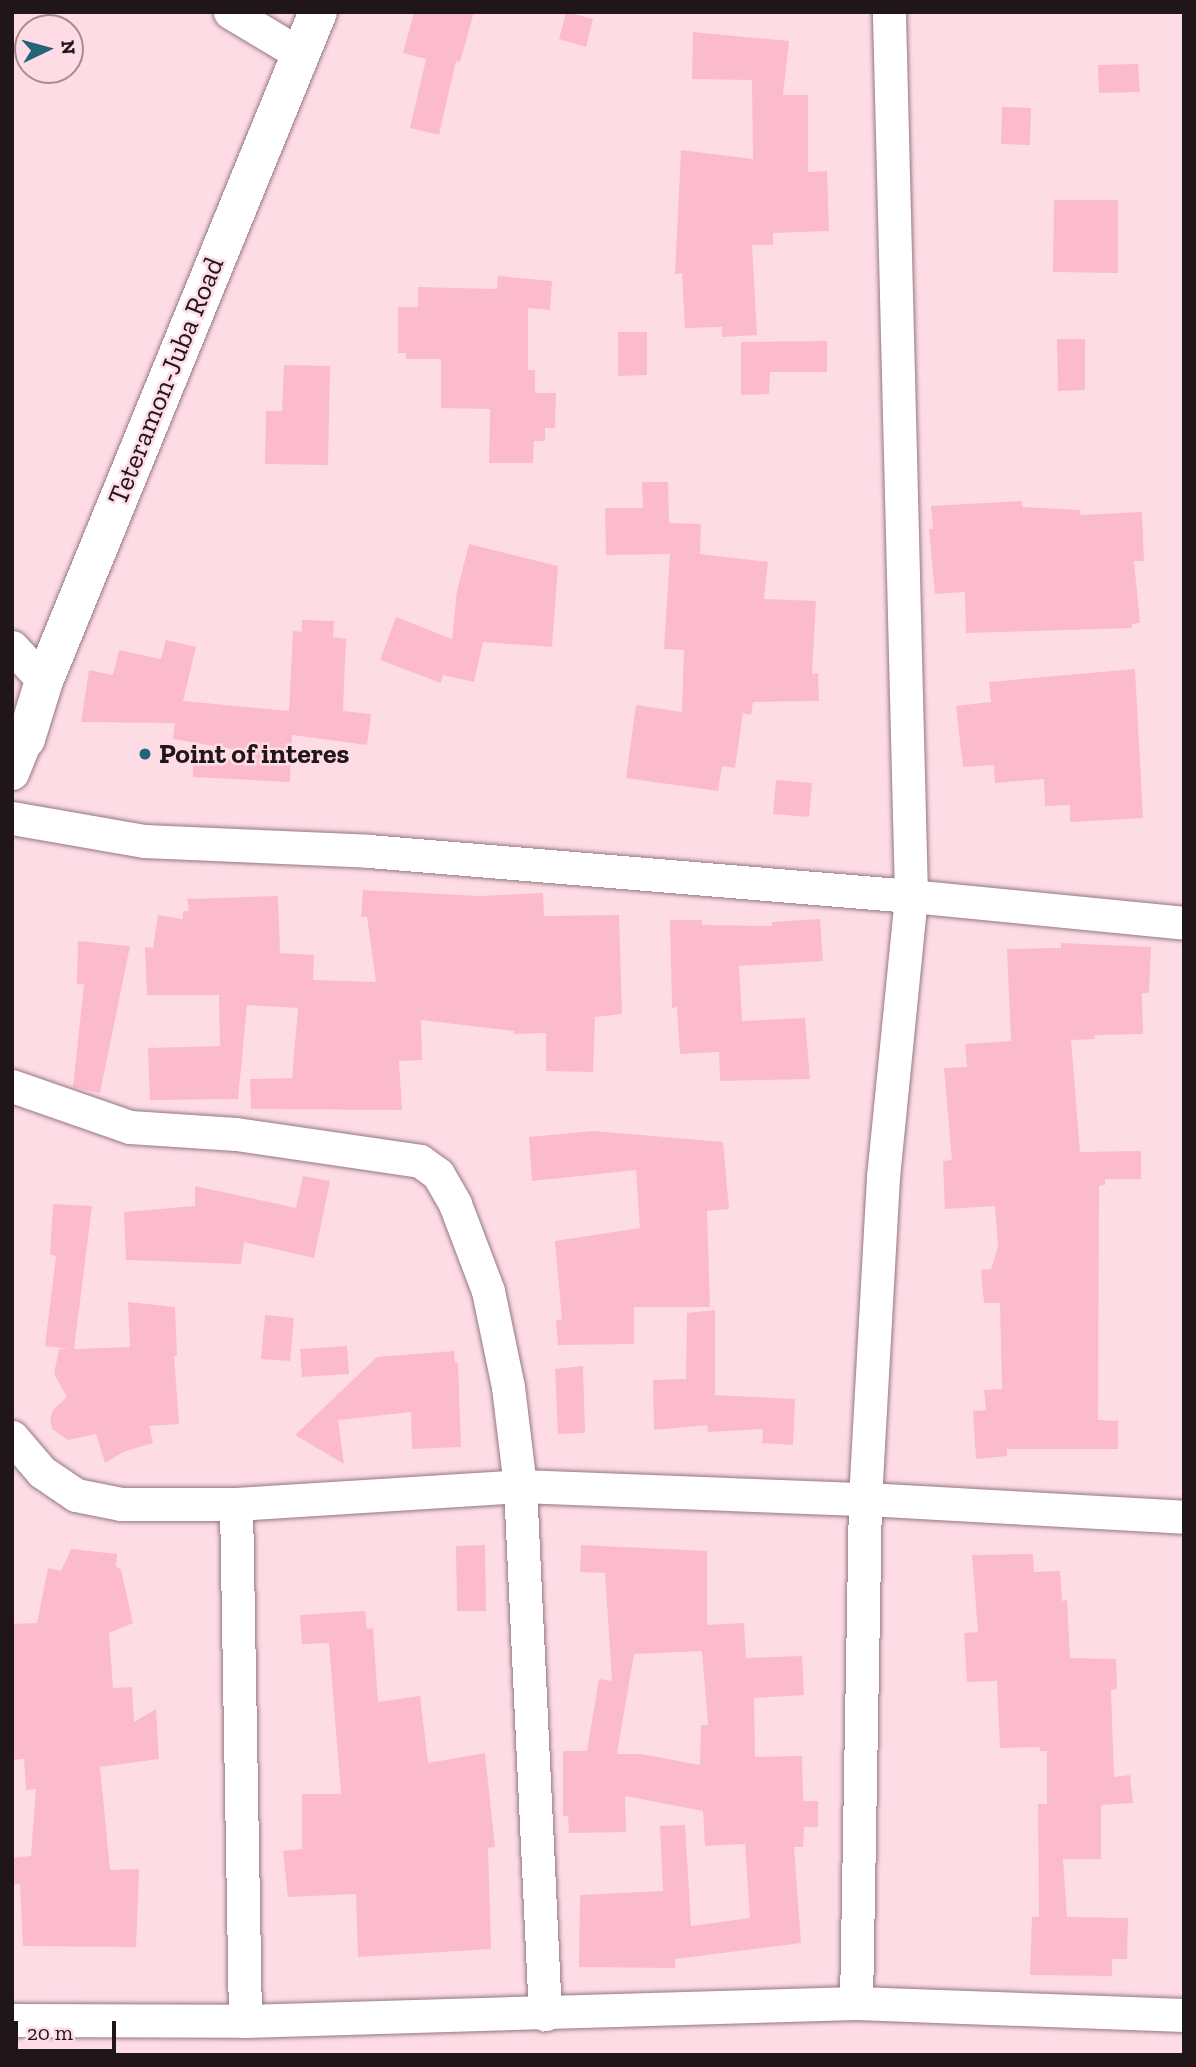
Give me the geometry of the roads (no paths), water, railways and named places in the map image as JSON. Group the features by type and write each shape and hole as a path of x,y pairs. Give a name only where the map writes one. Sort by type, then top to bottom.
{"street":[{"path":"230,12 300,54"},
{"name":"Teteramon-Juba Road","path":"17,751 317,12"},
{"path":"856,2003 864,1499 883,1177 911,896 889,12"},
{"path":"12,647 44,681"},
{"path":"12,818 144,841 369,850 911,896 1184,923"},
{"path":"12,1086 130,1127 236,1134 407,1159 420,1161 438,1174 455,1204 488,1291 508,1387 520,1486 545,2014"},
{"path":"12,1437 42,1472 76,1495 121,1504 236,1504 520,1486 864,1499 1184,1517"},
{"path":"236,1504 245,2021"},
{"path":"12,2020 245,2021 856,2003 1184,2015"}],"place":[{"name":"Point of interes","path":"145,754"}]}
